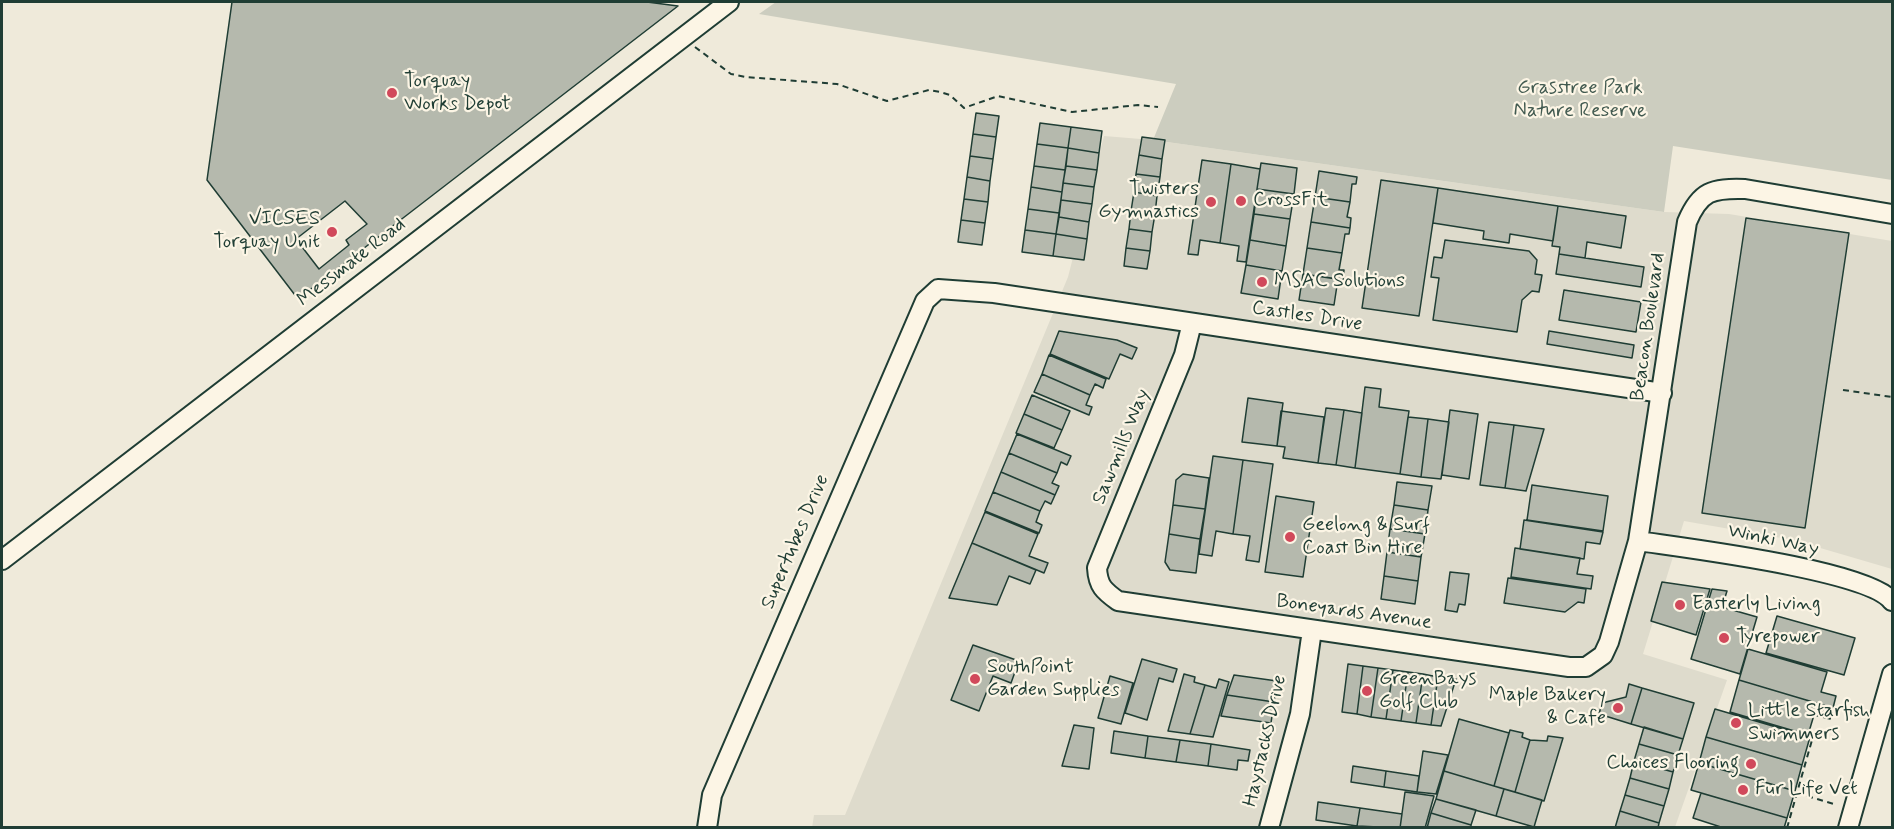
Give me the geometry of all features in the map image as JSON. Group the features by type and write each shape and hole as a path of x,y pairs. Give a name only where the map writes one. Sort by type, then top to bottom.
{"street":[{"name":"Messmate Road","path":"2,560 729,2"},
{"name":"Beacon Boulevard","path":"1603,655 1616,620 1638,541 1687,222 1695,203 1709,192 1727,188 1766,192 1893,214"},
{"name":"Castles Drive","path":"945,288 1662,393"},
{"name":"Supertubes Drive","path":"707,828 712,795 925,301 938,289 945,288"},
{"name":"Sawmills Way","path":"1101,588 1098,568 1184,355 1192,323"},
{"name":"Winki Way","path":"1638,541 1750,557 1791,566 1876,589 1893,601"},
{"name":"Boneyards Avenue","path":"1101,588 1118,601 1569,667 1586,667 1603,655"},
{"name":"Haystacks Drive","path":"1269,828 1300,714 1311,630"},
{"path":"1848,828 1893,674"}],"path":[{"path":"686,35 695,47 731,74 837,84 886,101 929,90 950,95 964,108 998,96 1072,112 1138,105 1158,106"},
{"path":"1844,390 1893,397"},
{"path":"1787,828 1812,740"},
{"path":"1797,793 1834,804"}],"shaded area":[{"path":"1104,136 1153,140 1664,212 1729,214 1892,241 1892,569 1793,540 1684,521 1643,654 1727,680 1675,827 812,828 814,815 845,815 1068,277"}],"green space":[{"name":"Grasstree Park Nature Reserve","path":"776,2 1892,2 1892,180 1673,146 1664,212 1153,140 1176,84 759,14"}],"building":[{"name":"Torquay Works Depot","path":"232,2 647,2 678,6 298,299 207,180"},
{"path":"976,113 999,116 996,137 973,134"},
{"path":"1040,123 1071,127 1068,148 1037,144"},
{"path":"1071,127 1102,131 1099,153 1068,148"},
{"path":"973,134 996,137 993,159 970,156"},
{"path":"1142,137 1165,140 1162,159 1139,155"},
{"path":"1037,144 1068,148 1065,170 1034,166"},
{"path":"1068,148 1099,153 1097,170 1066,166"},
{"path":"1139,155 1162,159 1160,177 1136,174"},
{"path":"970,156 993,159 990,181 967,177"},
{"name":"Twisters Gymnastics","path":"1202,160 1231,164 1220,243 1200,240 1198,255 1188,254"},
{"path":"1261,163 1297,168 1294,194 1257,189"},
{"name":"CrossFit","path":"1231,164 1260,169 1246,262 1237,261 1239,246 1220,243"},
{"path":"1034,166 1065,170 1062,192 1031,187"},
{"path":"1066,166 1097,170 1094,187 1063,183"},
{"path":"1319,171 1357,177 1356,184 1352,184 1350,202 1315,197"},
{"path":"1136,174 1160,177 1157,196 1134,192"},
{"path":"967,177 990,181 988,202 964,199"},
{"path":"1381,180 1438,188 1419,316 1362,308"},
{"path":"1063,183 1094,187 1092,204 1061,200"},
{"path":"1031,187 1062,192 1059,213 1028,209"},
{"path":"1438,188 1558,206 1553,241 1510,234 1509,243 1483,239 1484,231 1433,223"},
{"path":"1257,189 1294,194 1290,219 1254,214"},
{"path":"1134,192 1157,196 1155,214 1131,211"},
{"path":"1315,197 1350,202 1347,217 1351,218 1350,228 1311,222"},
{"path":"964,199 988,202 985,223 961,220"},
{"path":"1061,200 1092,204 1089,222 1059,217"},
{"name":"VICSES Torquay Unit","path":"345,201 367,224 346,240 349,245 319,269 296,239"},
{"path":"1558,206 1626,216 1621,248 1587,242 1585,258 1559,254 1560,247 1552,246"},
{"path":"1028,209 1059,213 1056,234 1025,230"},
{"path":"1131,211 1155,214 1152,232 1129,229"},
{"path":"1254,214 1290,219 1286,246 1250,240"},
{"path":"1059,217 1089,222 1087,239 1056,234"},
{"path":"1746,218 1849,233 1805,528 1702,513"},
{"path":"961,220 985,223 982,245 958,242"},
{"path":"1311,222 1350,228 1349,234 1345,234 1342,253 1307,248"},
{"path":"1129,229 1152,232 1150,251 1126,248"},
{"path":"1025,230 1056,234 1053,256 1022,252"},
{"path":"1056,234 1087,239 1084,260 1053,256"},
{"path":"1250,240 1286,246 1282,271 1246,265"},
{"path":"1445,240 1529,251 1537,260 1535,274 1542,275 1539,292 1532,291 1522,300 1517,332 1433,320 1439,278 1431,277 1434,257 1442,258"},
{"path":"1126,248 1150,251 1147,269 1124,266"},
{"path":"1307,248 1342,253 1339,270 1344,270 1343,280 1303,274"},
{"path":"1559,254 1644,267 1641,287 1556,274"},
{"name":"MSAC Solutions","path":"1246,265 1282,271 1278,299 1241,293"},
{"path":"1303,274 1338,279 1334,305 1299,300"},
{"path":"1564,290 1641,302 1636,332 1559,320"},
{"path":"1059,331 1117,340 1137,348 1132,359 1120,354 1109,379 1050,354"},
{"path":"1549,331 1634,345 1632,358 1547,344"},
{"path":"1049,355 1106,379 1103,388 1095,384 1090,395 1042,374"},
{"path":"1042,374 1090,395 1086,405 1092,407 1089,415 1034,392"},
{"path":"1365,387 1381,389 1379,407 1409,411 1400,474 1355,468"},
{"path":"1032,395 1070,411 1062,430 1024,414"},
{"path":"1248,398 1283,403 1277,446 1242,442"},
{"path":"1326,408 1344,410 1336,465 1318,463"},
{"path":"1344,410 1362,413 1355,468 1336,465"},
{"path":"1450,410 1478,414 1469,479 1442,475"},
{"path":"1281,411 1324,417 1318,463 1283,458 1285,447 1277,446"},
{"path":"1024,414 1062,430 1054,448 1016,433"},
{"path":"1408,417 1428,419 1421,477 1400,474"},
{"path":"1428,419 1449,422 1441,479 1421,477"},
{"path":"1489,422 1514,425 1505,488 1480,485"},
{"path":"1514,425 1544,429 1526,491 1505,488"},
{"path":"1017,434 1071,456 1067,465 1061,462 1057,473 1009,453"},
{"path":"1009,453 1057,473 1052,483 1059,486 1055,495 1001,472"},
{"path":"1213,456 1243,460 1233,534 1216,531 1212,556 1199,554"},
{"path":"1243,460 1273,464 1259,562 1246,560 1250,536 1233,534"},
{"path":"1001,472 1055,495 1051,504 1045,501 1040,511 993,492"},
{"path":"1183,474 1209,478 1205,509 1173,505 1176,480"},
{"path":"1397,482 1432,486 1428,510 1394,505"},
{"path":"1532,485 1608,496 1603,531 1527,520"},
{"path":"993,492 1040,511 1036,522 1042,525 1039,533 985,511"},
{"name":"Geelong & Surf Coast Bin Hire","path":"1276,496 1314,502 1303,577 1265,572"},
{"path":"1173,505 1205,509 1200,539 1169,534"},
{"path":"1394,505 1428,510 1425,534 1390,529"},
{"path":"985,512 1038,534 1029,556 1048,563 1044,573 972,543"},
{"path":"1524,520 1603,532 1600,544 1586,542 1584,559 1520,549"},
{"path":"1390,529 1425,534 1421,557 1387,552"},
{"path":"1169,534 1200,539 1196,573 1170,570 1165,562"},
{"path":"972,543 1036,570 1030,584 1009,576 997,605 949,598"},
{"path":"1515,548 1580,558 1577,574 1593,576 1591,589 1511,577"},
{"path":"1387,552 1421,557 1418,581 1384,576"},
{"path":"1450,572 1469,574 1465,605 1459,604 1457,612 1445,610"},
{"path":"1384,576 1418,581 1415,604 1381,599"},
{"path":"1508,578 1586,589 1584,603 1578,602 1565,612 1504,603"},
{"name":"Easterly Living","path":"1662,582 1710,589 1696,635 1651,621"},
{"name":"Tyrepower","path":"1712,589 1727,591 1722,607 1757,617 1740,674 1691,659"},
{"path":"1777,616 1855,638 1844,675 1766,653"},
{"name":"SouthPoint Garden Supplies","path":"973,645 1019,661 1011,683 993,676 979,711 951,700"},
{"path":"1748,649 1827,672 1821,692 1836,696 1833,708 1739,680"},
{"path":"1142,659 1177,669 1173,682 1159,678 1147,720 1125,713"},
{"path":"1348,664 1363,666 1357,714 1342,712"},
{"name":"GreenBays Golf Club","path":"1363,666 1378,668 1371,717 1357,714"},
{"path":"1378,668 1393,670 1386,719 1371,717"},
{"path":"1393,670 1408,672 1401,721 1386,719"},
{"path":"1408,672 1423,674 1416,723 1401,721"},
{"path":"1184,674 1195,677 1194,682 1205,685 1190,734 1168,731"},
{"path":"1423,674 1438,677 1431,725 1416,723"},
{"path":"1234,675 1277,681 1274,702 1227,695"},
{"path":"1110,676 1133,683 1121,724 1098,718"},
{"path":"1438,677 1456,679 1441,726 1431,725"},
{"path":"1219,679 1229,682 1213,737 1190,734 1205,685 1216,688"},
{"path":"1739,680 1833,708 1830,719 1814,715 1808,735 1730,712"},
{"name":"Maple Bakery & Cafe","path":"1629,684 1642,688 1631,724 1599,714 1602,703 1626,697"},
{"path":"1642,688 1694,703 1683,739 1631,724"},
{"path":"1227,695 1274,702 1271,723 1221,716"},
{"name":"Little Starfish Swimmers","path":"1715,709 1810,737 1802,765 1706,737"},
{"path":"1459,719 1509,733 1494,786 1444,771"},
{"path":"1074,725 1094,728 1089,769 1062,766"},
{"path":"1644,727 1683,739 1678,755 1639,744"},
{"path":"1510,730 1523,733 1522,737 1530,740 1515,792 1494,786"},
{"path":"1114,731 1148,736 1145,758 1111,753"},
{"path":"1148,736 1180,740 1176,762 1145,758"},
{"path":"1548,736 1563,738 1544,801 1515,792 1530,740 1547,741"},
{"name":"Choices Flooring","path":"1706,737 1802,765 1795,791 1699,763"},
{"path":"1180,740 1211,744 1208,766 1176,762"},
{"path":"1211,744 1250,750 1248,761 1238,760 1237,770 1208,766"},
{"path":"1639,744 1678,755 1673,772 1634,761"},
{"path":"1423,751 1448,755 1436,794 1417,792"},
{"path":"1634,761 1673,772 1669,789 1630,778"},
{"name":"Fur Life Vet","path":"1699,763 1795,791 1787,818 1691,790"},
{"path":"1353,766 1386,771 1384,787 1351,782"},
{"path":"1386,771 1419,776 1417,792 1384,787"},
{"path":"1444,771 1504,789 1496,816 1436,799"},
{"path":"1630,778 1669,789 1664,806 1625,795"},
{"path":"1504,789 1542,800 1534,827 1496,816"},
{"path":"1405,792 1434,796 1425,828 1400,828"},
{"path":"1701,793 1787,818 1784,828 1724,828 1693,818"},
{"path":"1625,795 1664,806 1659,823 1620,811"},
{"path":"1436,799 1476,810 1471,825 1431,813"},
{"path":"1318,802 1360,808 1357,826 1316,820"},
{"path":"1360,808 1402,814 1400,828 1357,826"},
{"path":"1620,811 1659,823 1658,828 1615,828"},
{"path":"1431,813 1471,825 1471,828 1427,828"}],"place":[{"name":"Torquay Works Depot","path":"392,93"},
{"name":"CrossFit","path":"1241,201"},
{"name":"Twisters Gymnastics","path":"1211,202"},
{"name":"VICSES Torquay Unit","path":"332,232"},
{"name":"MSAC Solutions","path":"1262,282"},
{"name":"Geelong & Surf Coast Bin Hire","path":"1290,537"},
{"name":"Easterly Living","path":"1680,605"},
{"name":"Tyrepower","path":"1724,638"},
{"name":"SouthPoint Garden Supplies","path":"975,679"},
{"name":"GreenBays Golf Club","path":"1367,691"},
{"name":"Maple Bakery & Cafe","path":"1618,708"},
{"name":"Little Starfish Swimmers","path":"1736,723"},
{"name":"Choices Flooring","path":"1751,764"},
{"name":"Fur Life Vet","path":"1743,790"}]}
